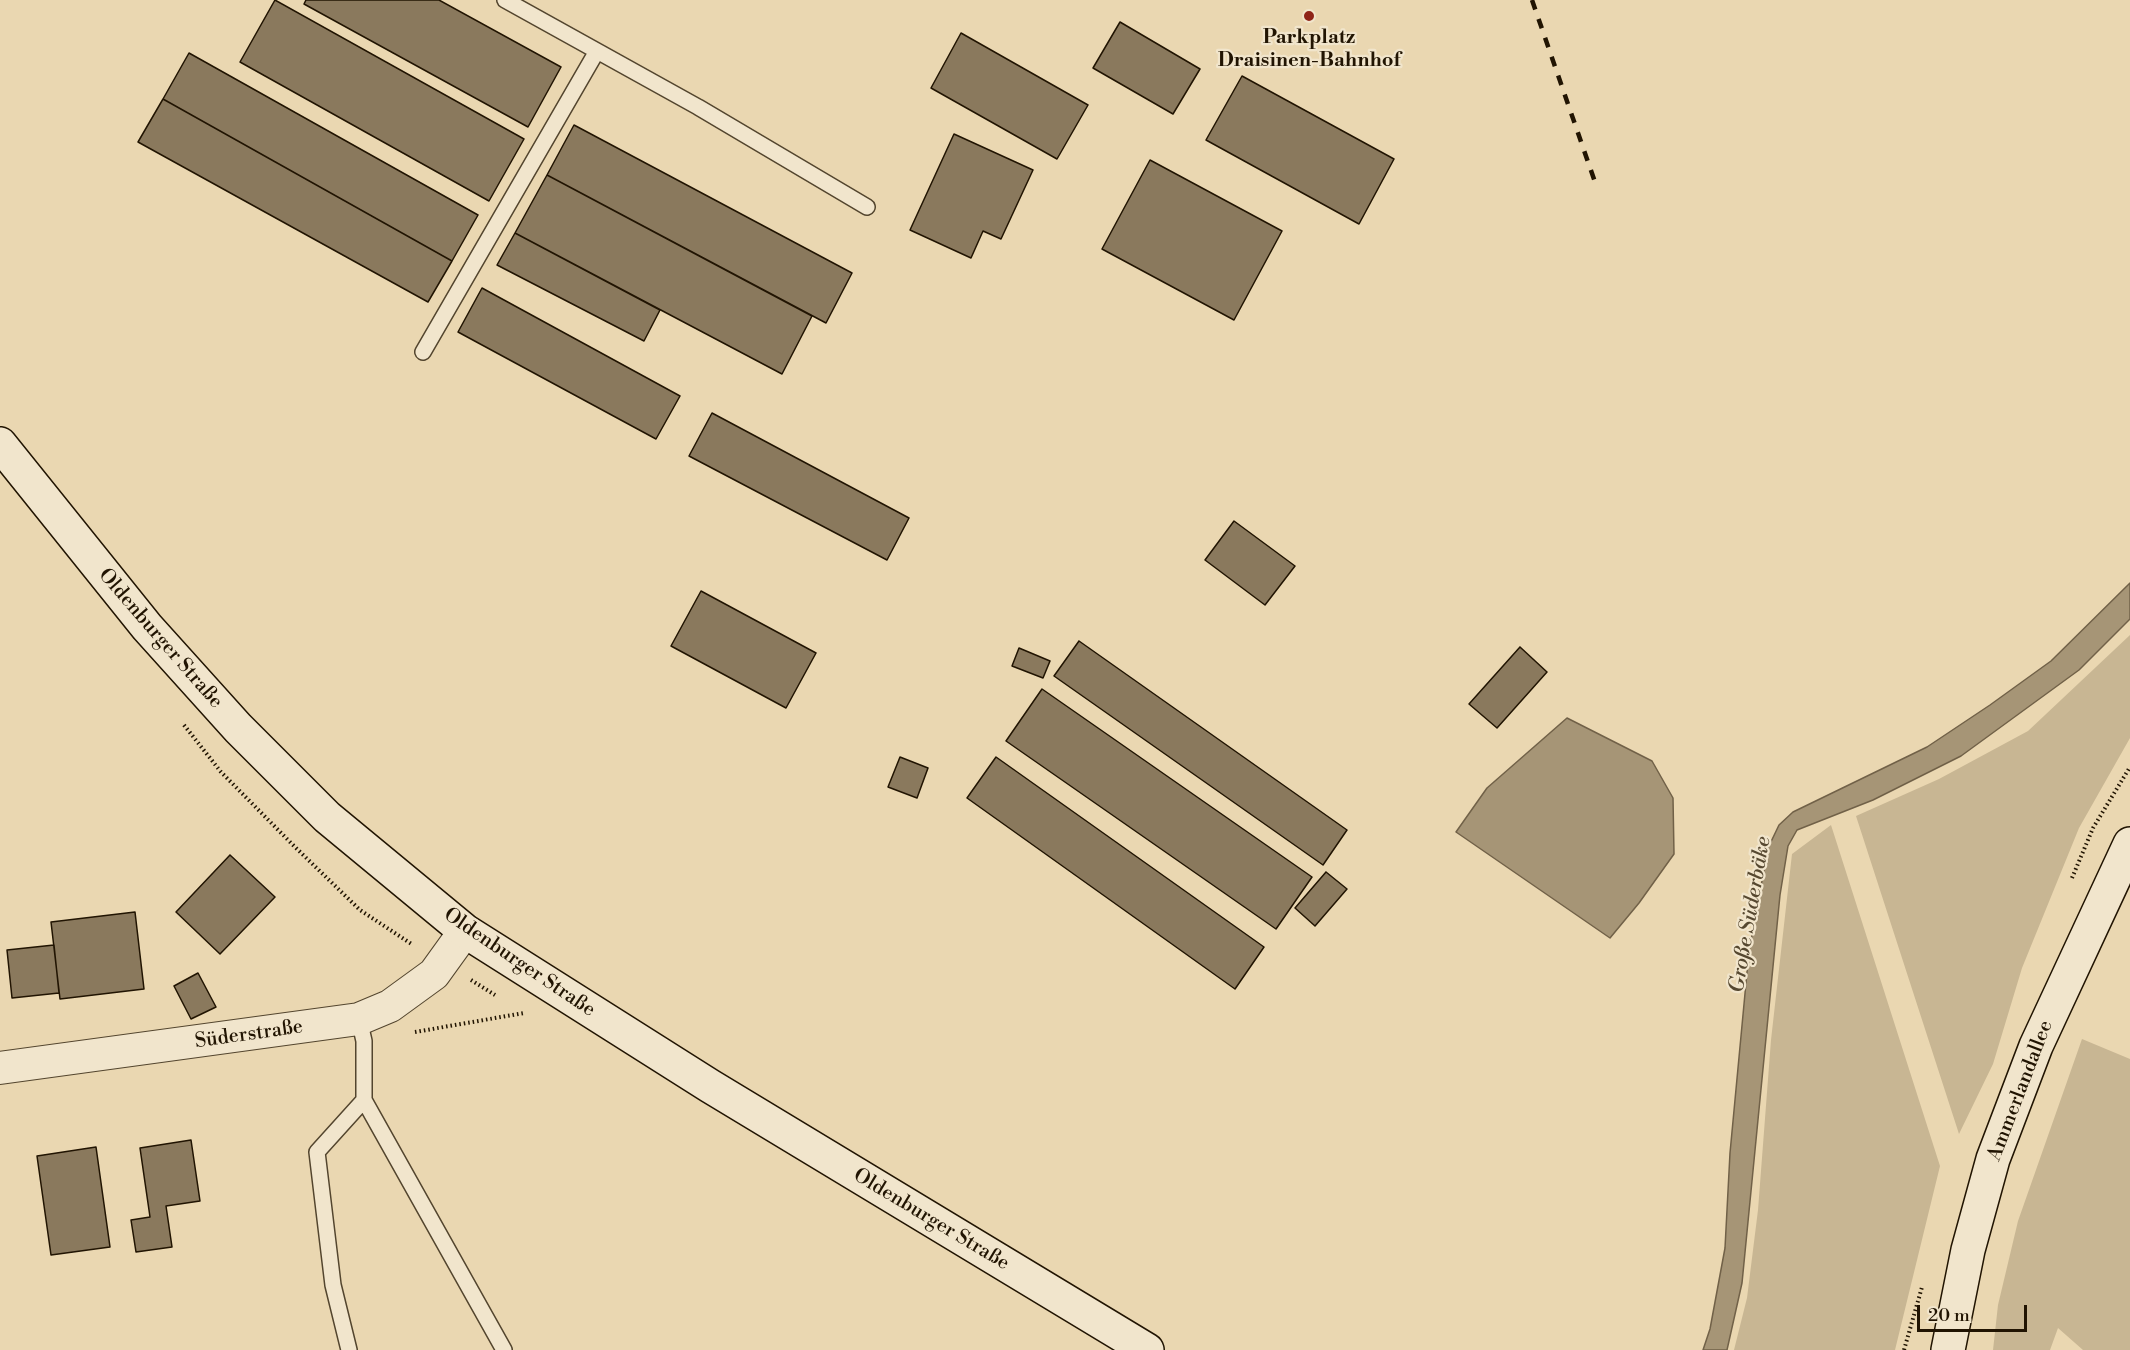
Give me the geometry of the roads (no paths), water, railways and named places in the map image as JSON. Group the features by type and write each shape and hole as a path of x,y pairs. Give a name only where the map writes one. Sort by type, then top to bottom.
{"main road":[{"name":"Oldenburger Straße","path":"0,444 147,627 238,728 327,817 465,932 710,1086 1147,1350"},
{"name":"Ammerlandallee","path":"1948,1350 1968,1250 1993,1159 2036,1046 2130,844"}],"street":[{"name":"Süderstraße","path":"0,1068 359,1019 390,1006 434,974 465,932"}],"lane":[{"path":"505,0 698,107 867,207"},
{"path":"423,352 597,51"},
{"path":"359,1019 364,1041 364,1100 504,1350"},
{"path":"349,1350 333,1285 317,1152 364,1100"}],"railway":[{"path":"1532,0 1596,185"}],"place":[{"name":"Parkplatz Draisinen-Bahnhof","path":"1309,16"}],"water label":[{"name":"Große Süderbäke","path":"1751,915"}]}
